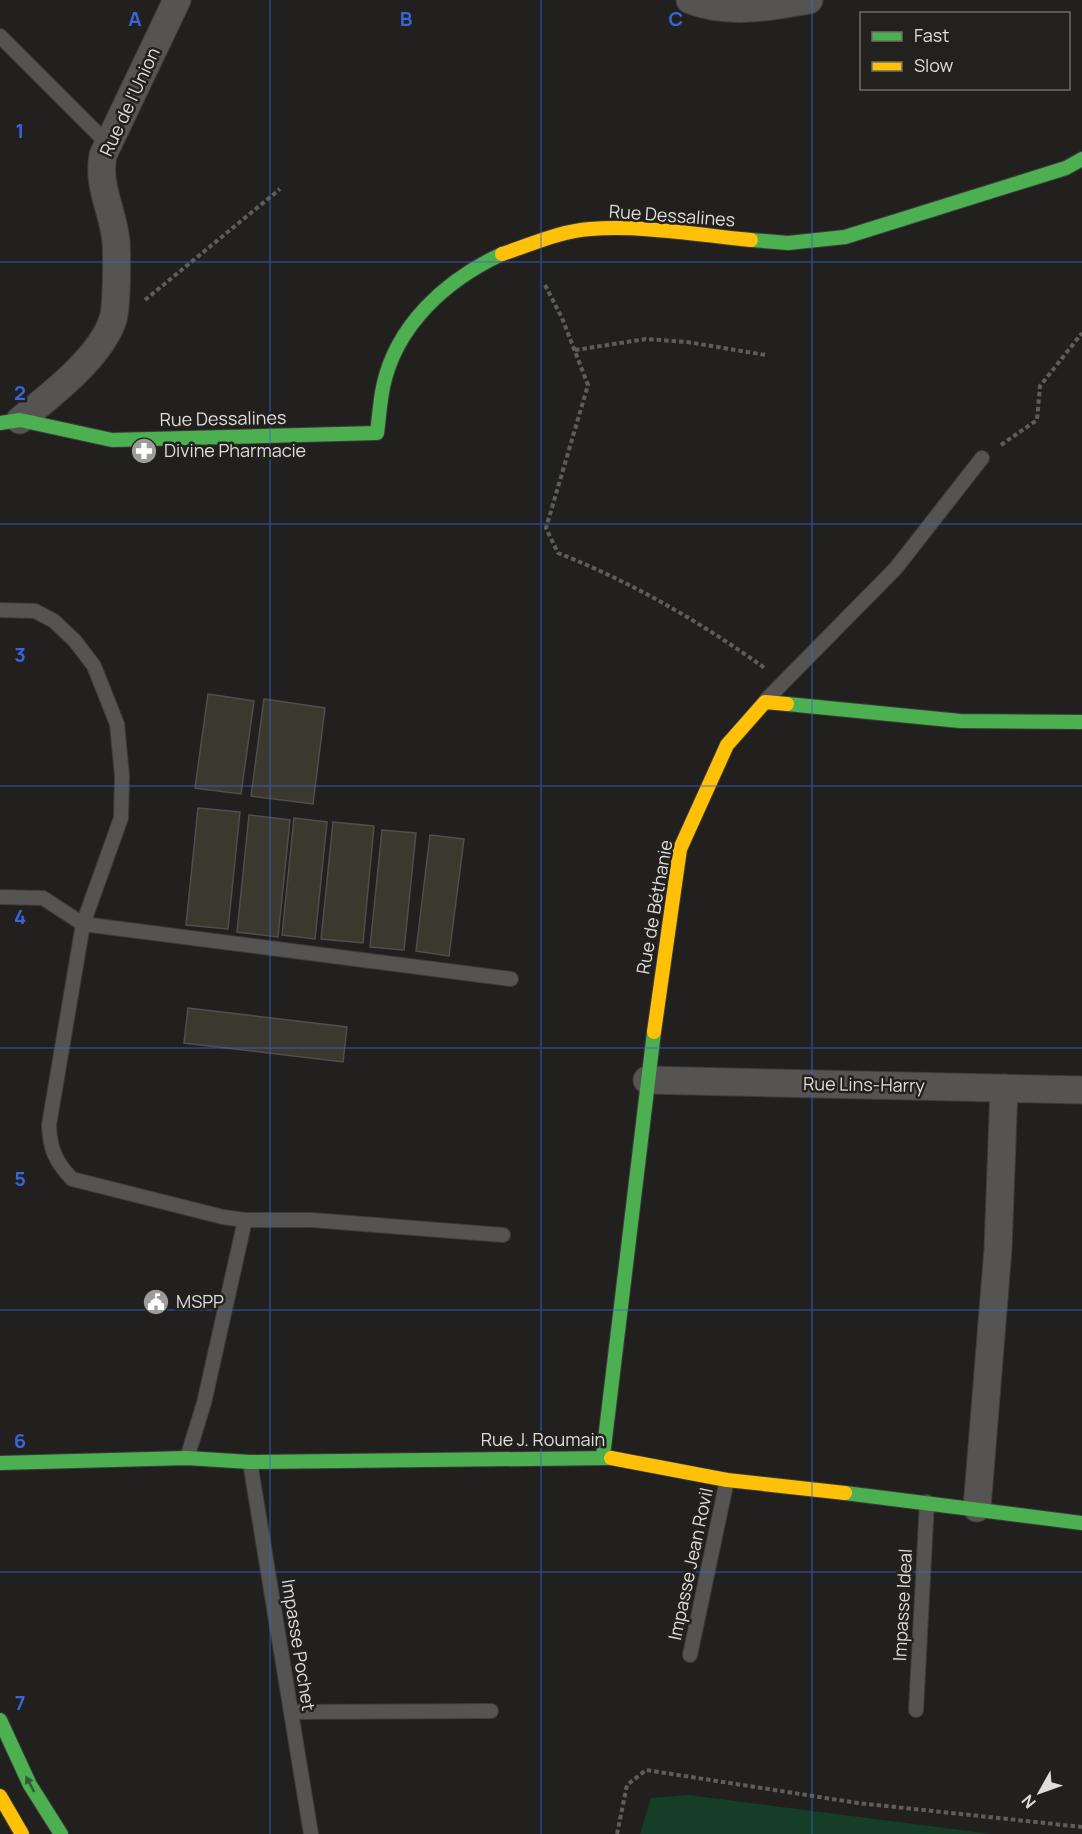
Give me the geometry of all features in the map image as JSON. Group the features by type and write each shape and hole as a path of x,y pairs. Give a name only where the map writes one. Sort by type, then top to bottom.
{"street":[{"name":"Rue de l'Union","path":"10,422 61,388 105,336 114,318 116,240 100,174 103,155 177,0"},
{"path":"690,0 705,6 737,10 809,0"},
{"name":"Rue Dessalines","path":"10,422 112,440 377,433 383,386 396,348 415,320 434,298 461,276 500,255 543,240 589,229 639,229 788,243 846,237 1066,168 1082,159"},
{"path":"765,702 960,721 1082,722"},
{"name":"Rue de Béthanie","path":"603,1456 647,1080 680,849 727,745 765,702"},
{"name":"Rue Lins-Harry","path":"647,1080 1082,1090"},
{"path":"977,1508 998,1250 1004,1088"},
{"name":"Rue J. Roumain","path":"0,1463 187,1458 250,1462 603,1456 727,1480 977,1508 1082,1523"},
{"path":"0,1720 30,1785 61,1834"},
{"path":"0,1796 22,1834"}],"lane":[{"path":"0,36 108,144"},
{"path":"765,702 896,568 982,458"},
{"path":"0,610 35,611 54,621 94,666 117,724 122,776 121,818 83,924 49,1125 50,1146 57,1163 72,1179 223,1217 245,1220 312,1220 503,1235"},
{"path":"0,897 43,898 83,924 511,979"},
{"path":"187,1458 204,1403 245,1220"},
{"name":"Impasse Pochet","path":"250,1462 311,1834"},
{"name":"Impasse Jean Rovil","path":"690,1655 727,1480"},
{"name":"Impasse Ideal","path":"916,1710 927,1502"},
{"path":"291,1712 490,1711"}],"path":[{"path":"114,318 137,307 280,189"},
{"path":"545,285 588,385 546,528 558,553 595,568 719,636 784,682"},
{"path":"982,458 1037,420 1040,386 1082,333"},
{"path":"574,350 646,339 687,342 766,355"},
{"path":"617,1834 627,1785 646,1770 858,1803 1082,1827"}],"green space":[{"path":"688,1795 992,1834 640,1834 651,1798"}],"building":[{"path":"208,694 254,701 241,794 195,788"},
{"path":"264,699 325,708 313,804 251,796"},
{"path":"198,808 240,812 228,929 186,925"},
{"path":"249,815 290,820 278,937 237,932"},
{"path":"294,818 327,822 315,939 282,935"},
{"path":"333,822 374,826 363,943 321,939"},
{"path":"382,830 416,833 404,950 370,947"},
{"path":"430,835 464,839 449,956 416,951"},
{"path":"188,1008 347,1027 343,1062 184,1043"}],"traffic: fast":[{"path":"751,240 788,243 845,237 1066,168 1082,159"},
{"path":"0,423 20,420 112,440 377,433 383,387 390,365 399,344 412,325 443,291 481,265 502,254"},
{"path":"787,704 960,721 1082,722"},
{"path":"603,1456 654,1032"},
{"path":"0,1463 187,1458 250,1462 611,1458"},
{"path":"845,1493 1082,1523"},
{"path":"0,1720 30,1785 61,1834"}],"traffic: slow":[{"path":"502,254 556,235 590,229 651,229 751,240"},
{"path":"654,1032 680,849 727,745 765,702 787,704"},
{"path":"611,1458 727,1480 845,1493"},
{"path":"0,1796 22,1834"}],"place":[{"name":"Divine Pharmacie","path":"144,451"},
{"name":"MSPP","path":"156,1302"}]}
